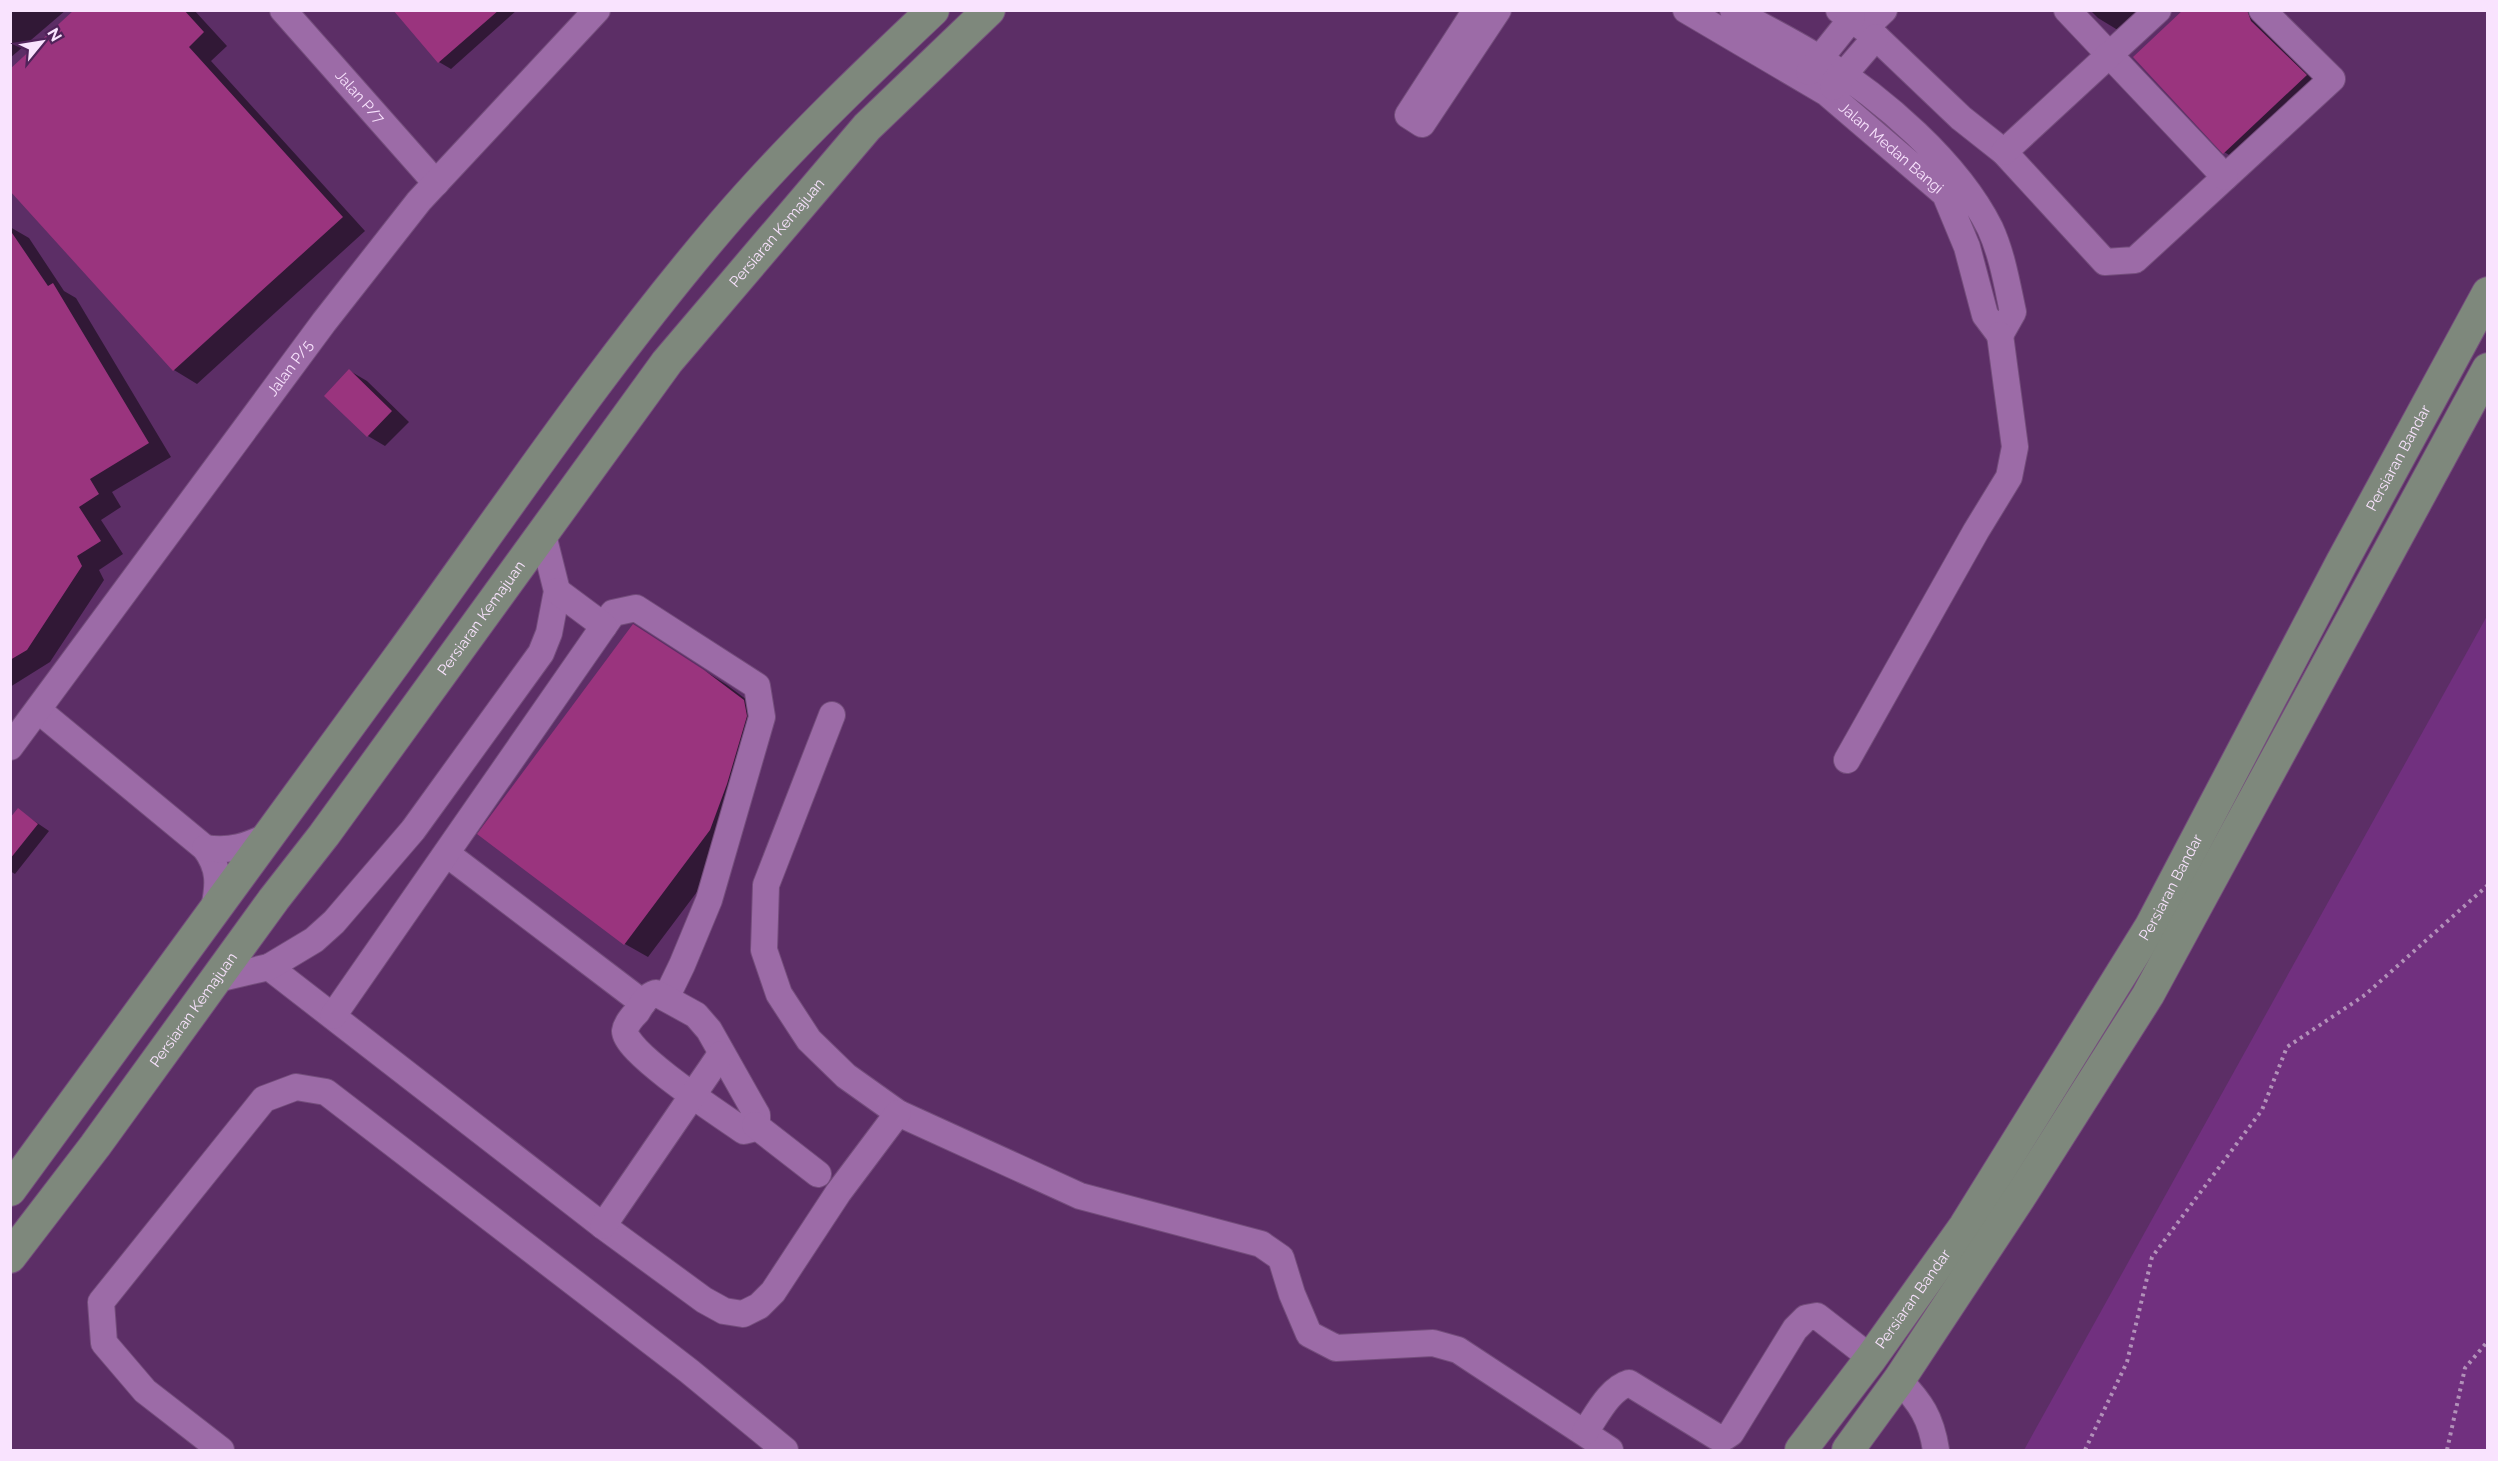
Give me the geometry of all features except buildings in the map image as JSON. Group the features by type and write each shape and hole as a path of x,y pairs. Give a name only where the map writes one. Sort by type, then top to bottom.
{"main road":[{"path":"10,1190 621,349 723,224 839,99 933,10"},
{"name":"Persiaran Kemajuan","path":"10,1257 95,1146 667,362 867,127 989,10"},
{"name":"Persiaran Bandar","path":"1801,1450 1871,1358 1965,1226 2151,926 2487,292"},
{"path":"2418,422 2468,366 2487,330"},
{"name":"Persiaran Bandar","path":"1848,1450 1899,1380 2023,1192 2148,995 2487,369"}],"street":[{"name":"Jalan P/7","path":"283,10 436,183"},
{"name":"Jalan P/5","path":"10,747 324,322 436,183 597,10"},
{"path":"1476,10 1408,115 1422,124 1498,10"},
{"name":"Jalan Medan Bangi","path":"1686,10 1812,68"},
{"name":"Jalan Medan Bangi","path":"1733,10 1835,84 1945,194 1968,247 1985,315 2000,335 2015,447 2009,477 1970,541 1847,760"},
{"name":"Jalan Medan Bangi","path":"1812,68 1858,23 1884,10"},
{"path":"2067,10 2225,177"},
{"path":"2004,152 2158,10"},
{"path":"1858,23 1960,118 2004,152 2105,262 2135,260 2332,79 2262,10"},
{"name":"Jalan Medan Bangi","path":"1835,84 1858,23"},
{"path":"216,979 269,967 314,940 334,922 413,830 541,653 549,633 557,591 543,535"},
{"path":"557,591 604,626"},
{"path":"333,1016 604,626 614,613 636,608 758,686 762,717 709,900 655,1000 625,1030 627,1039 634,1050 692,1095 744,1131 749,1131 755,1125 757,1115 755,1109 709,1030 696,1015 655,1000 447,854"},
{"path":"38,710 205,848 217,868 218,890 214,909"},
{"path":"832,715 766,885 764,950 779,994 808,1040 846,1076 898,1113 1080,1196 1261,1244 1281,1258 1292,1294 1309,1334 1336,1348 1433,1343 1458,1350 1610,1450"},
{"path":"205,848 228,850 240,848 270,835"},
{"path":"269,967 603,1226 704,1300 724,1311 743,1314 759,1306 773,1292 838,1194 898,1113"},
{"path":"603,1226 722,1054"},
{"path":"221,1450 145,1391 104,1343 101,1302 264,1099 296,1087 327,1092 689,1371 784,1450"},
{"path":"755,1125 818,1174"},
{"path":"1585,1432 1612,1393 1619,1386 1629,1383 1717,1437 1725,1437 1731,1433 1795,1329 1806,1318 1817,1316 1871,1358"},
{"path":"1899,1380 1918,1400 1929,1418 1936,1450"}],"path":[{"path":"2085,1450 2127,1362 2152,1257 2262,1110 2287,1047 2364,995 2487,885"},
{"path":"2447,1450 2465,1368 2487,1341"}],"shaded area":[{"path":"2487,616 2487,1450 2024,1450"}]}
